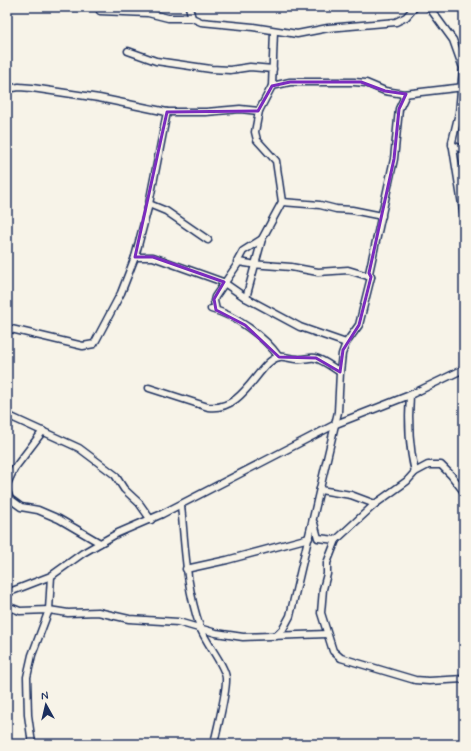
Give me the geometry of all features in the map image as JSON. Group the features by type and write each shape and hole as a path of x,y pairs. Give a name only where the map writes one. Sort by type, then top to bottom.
{"street":[{"path":"63,7 97,7"},
{"path":"101,7 100,11 148,13 168,18 192,18 200,22 296,34 328,28 396,22 406,17 416,7"},
{"path":"189,7 192,18"},
{"path":"429,7 456,45 463,68 463,85 452,145 464,217"},
{"path":"246,298 262,239 282,202 276,161 258,140 255,132 259,111 272,86 274,31"},
{"path":"128,51 156,62 211,70 230,70 250,67 273,69"},
{"path":"272,86 290,82 354,82 366,83 384,91 406,94 463,85"},
{"path":"7,89 19,87 32,88 99,98 168,112 206,112 240,109 259,111"},
{"path":"276,636 290,616 308,538 314,521 336,424 340,398 342,354 346,343 359,325 372,276 369,273 394,158 399,109 406,94"},
{"path":"7,328 83,346 91,346 114,307 135,257 149,204 168,112"},
{"path":"452,145 464,150"},
{"path":"282,202 320,205 336,210 352,210 382,216"},
{"path":"149,204 166,211 208,240"},
{"path":"262,239 243,251 238,262 223,282 214,299 214,309 245,325 274,350 278,357"},
{"path":"135,257 153,258 223,282 246,298 300,327 346,343"},
{"path":"238,262 291,267 318,272 348,270 372,276"},
{"path":"149,388 208,407 217,407 236,398 250,386 270,361 278,357 300,360 316,358 340,372"},
{"path":"7,593 51,576 100,543 181,505 336,424 410,395 464,369"},
{"path":"410,395 408,420 411,452 415,472"},
{"path":"7,415 80,448 115,475 151,520"},
{"path":"7,484 14,469 43,431"},
{"path":"464,492 451,474 441,466 428,465 415,472 407,481 375,504 336,540 327,562 327,574 323,589 321,613 332,651 341,658 415,680 429,681 464,679"},
{"path":"320,490 351,495 375,504"},
{"path":"7,491 9,499 21,507 38,510 59,519 100,543"},
{"path":"181,505 186,544 186,569 200,628 226,678 214,744"},
{"path":"314,521 318,538 336,540"},
{"path":"186,569 230,560 308,538"},
{"path":"32,744 28,715 27,677 32,655 49,610 51,576"},
{"path":"7,606 20,611 49,610 68,613 98,612 129,619 178,622 240,636 326,634"}],"highlighted area":[{"path":"290,82 361,82 385,91 406,94 399,109 394,159 369,273 371,277 359,325 343,350 340,372 316,358 279,357 245,325 216,310 214,299 224,282 153,257 135,257 167,112 258,111 272,86"}]}
